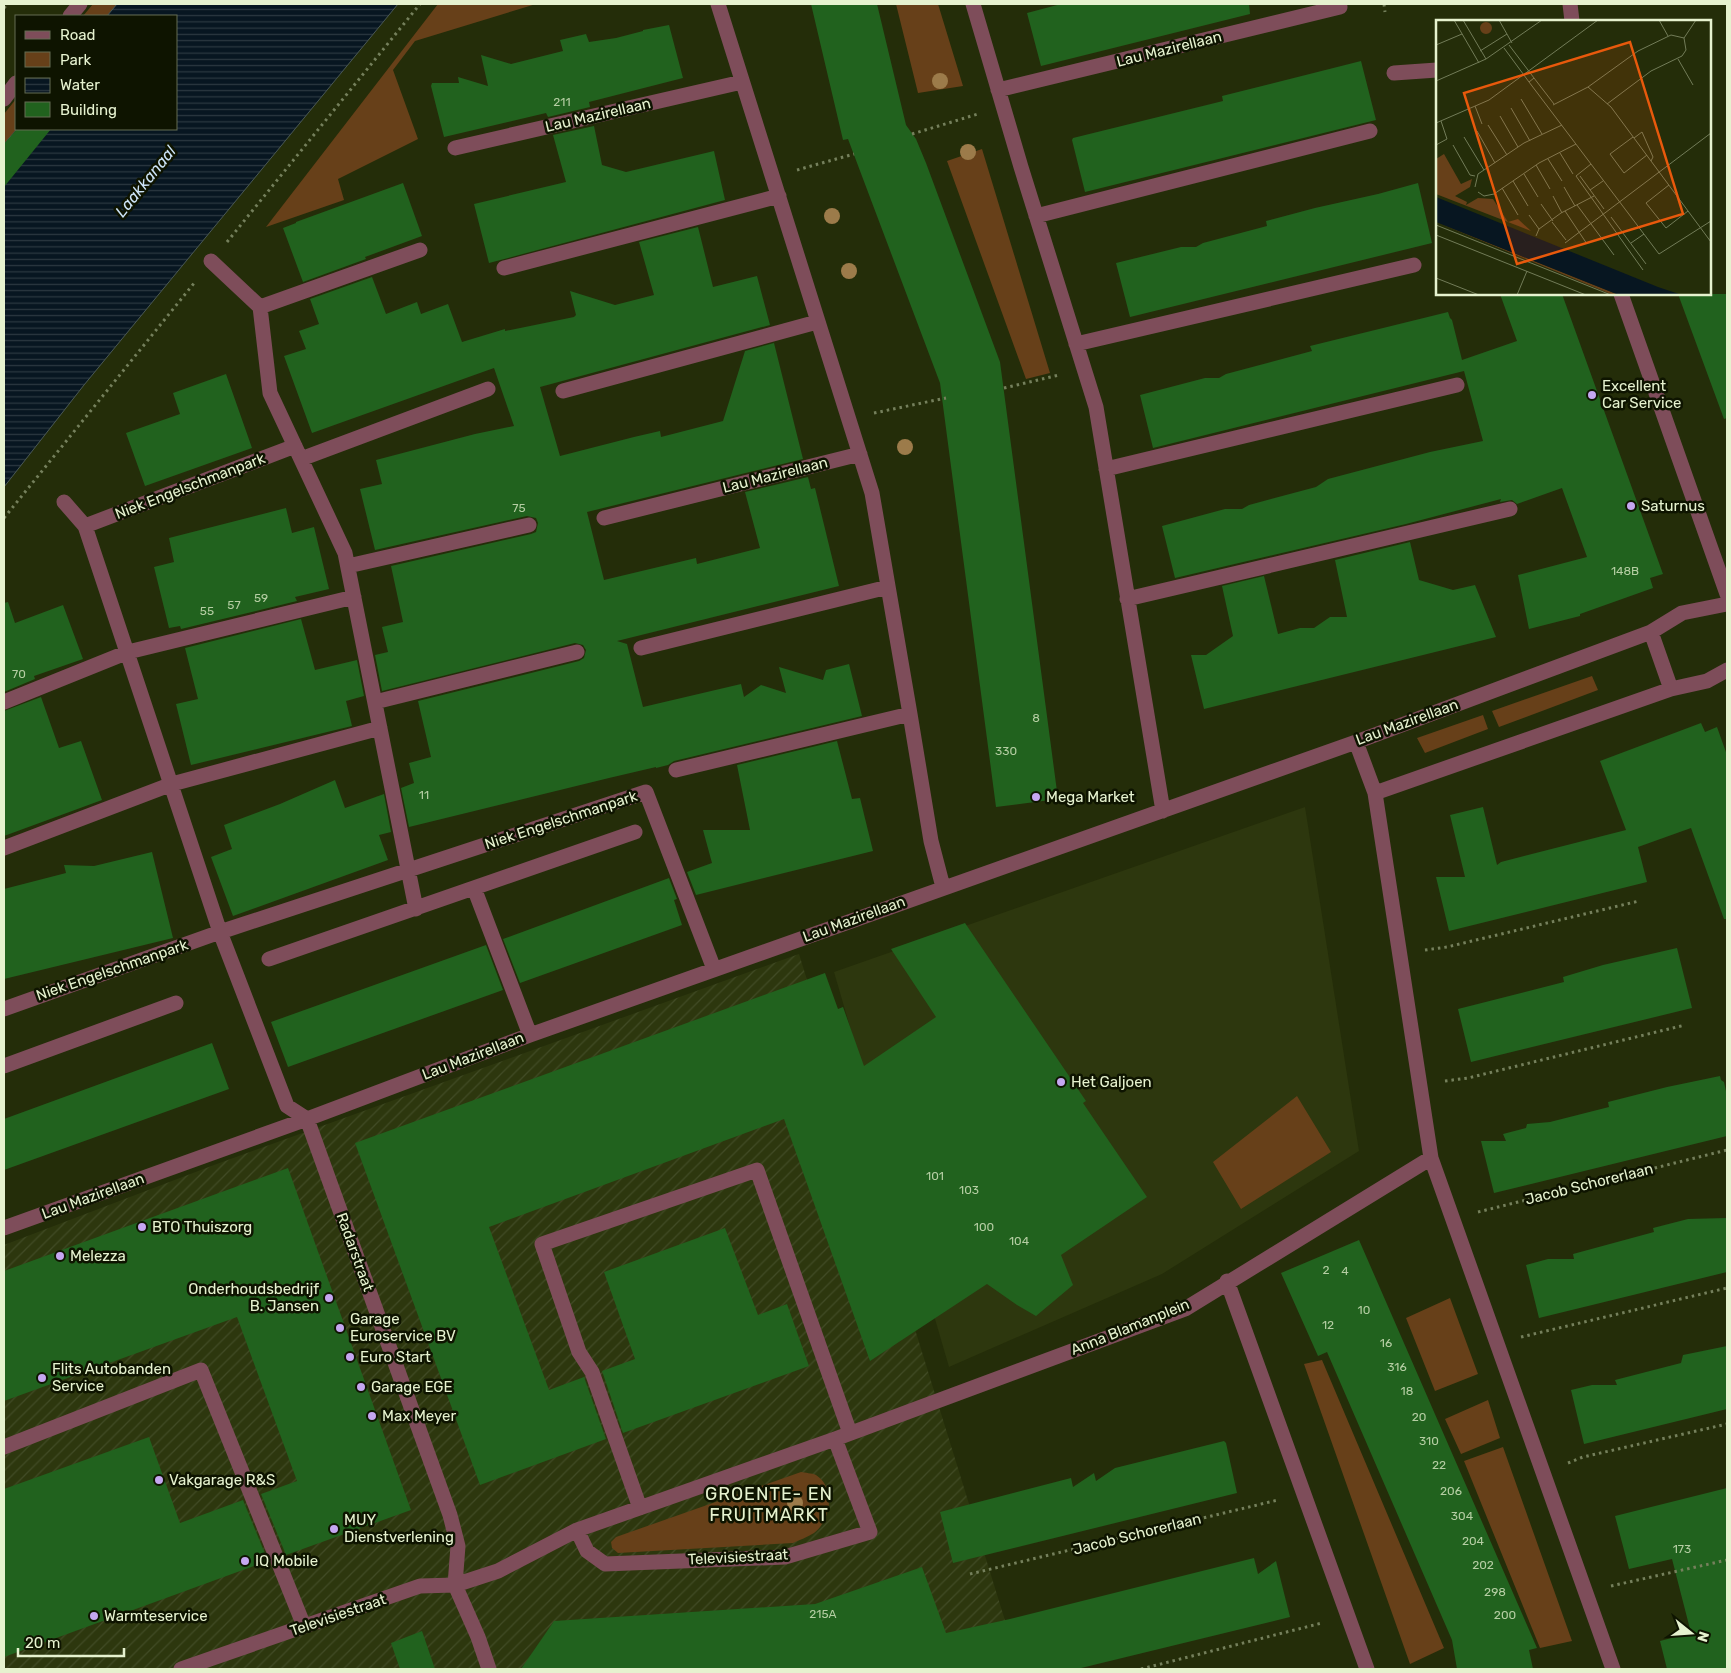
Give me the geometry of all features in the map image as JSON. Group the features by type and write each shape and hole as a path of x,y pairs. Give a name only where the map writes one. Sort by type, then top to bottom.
{"street":[{"path":"71,15 80,4"},
{"path":"718,4 872,493 931,841 943,887"},
{"path":"973,4 1036,216 1096,407 1163,811"},
{"path":"1570,4 1572,20"},
{"name":"Lau Mazirellaan","path":"998,90 1340,8"},
{"path":"1394,73 1436,70"},
{"name":"Lau Mazirellaan","path":"455,148 742,82"},
{"path":"4,99 15,84"},
{"path":"1036,216 1370,131"},
{"path":"504,268 779,196"},
{"path":"260,307 420,250"},
{"path":"211,261 260,307 270,394 346,553 416,909"},
{"path":"1076,344 1414,265"},
{"path":"1621,295 1727,594"},
{"path":"564,391 817,322"},
{"path":"1106,469 1457,385"},
{"name":"Niek Engelschmanpark","path":"86,526 298,452 488,389"},
{"name":"Lau Mazirellaan","path":"604,518 860,454"},
{"path":"64,502 86,526 220,932 287,1106 307,1119"},
{"path":"1128,599 1510,509"},
{"path":"348,566 529,525"},
{"path":"641,648 888,587"},
{"path":"4,702 128,652 354,598"},
{"name":"Lau Mazirellaan","path":"4,1228 307,1119 530,1034 1356,742 1651,632 1682,613 1727,604"},
{"path":"1651,632 1671,689"},
{"path":"375,702 578,652"},
{"path":"1375,794 1671,689 1707,681 1727,670"},
{"path":"676,770 910,714"},
{"path":"4,848 172,784 380,728"},
{"path":"1356,742 1375,794 1431,1158 1613,1669"},
{"name":"Niek Engelschmanpark","path":"4,1009 220,932 646,792 714,969"},
{"path":"269,959 635,832"},
{"path":"474,888 530,1034"},
{"path":"4,1066 176,1003"},
{"name":"Radarstraat","path":"307,1119 450,1515 458,1546 455,1585 490,1669"},
{"name":"Anna Blamanplein","path":"835,1439 1184,1308 1431,1158"},
{"path":"640,1508 592,1372 580,1352 542,1244 757,1170 850,1433"},
{"path":"1227,1282 1367,1669"},
{"path":"4,1447 201,1370 304,1626"},
{"name":"Televisiestraat","path":"181,1669 420,1586 455,1585 498,1571 577,1530 835,1439 870,1532 785,1557 605,1564 587,1551 577,1530"}],"path":[{"path":"4,8 7,4"},
{"path":"1384,4 1385,12"},
{"path":"912,134 1003,107"},
{"path":"822,163 854,154"},
{"path":"1004,388 1034,382"},
{"path":"849,418 946,398"},
{"path":"1400,954 1447,947 1639,901"},
{"path":"1420,1085 1468,1078 1685,1025"},
{"name":"Jacob Schorerlaan","path":"1452,1220 1494,1207 1727,1150"},
{"path":"1498,1343 1727,1288"},
{"path":"1543,1471 1583,1457 1727,1424"},
{"name":"Jacob Schorerlaan","path":"970,1574 1303,1493"},
{"path":"1585,1590 1627,1583 1727,1560"},
{"path":"1141,1669 1302,1629 1348,1615"}],"shaded area":[{"path":"1305,807 1359,1151 1162,1274 949,1367 834,972"},
{"path":"799,954 1020,1669 4,1669 4,1245 214,1165"}],"green space":[{"path":"93,4 117,4 108,15 84,15"},
{"path":"438,4 536,4 415,41 393,70 418,139 338,179 344,200 266,227"},
{"path":"896,4 938,4 963,86 918,93"},
{"path":"15,100 16,130 4,144 4,114"},
{"path":"982,149 1050,373 1026,379 947,161"},
{"path":"1592,676 1598,690 1499,727 1492,711"},
{"path":"1483,715 1488,729 1425,753 1417,738"},
{"path":"1297,1096 1331,1152 1241,1209 1213,1162"},
{"path":"1450,1298 1478,1374 1435,1391 1406,1318"},
{"path":"1322,1360 1444,1648 1410,1664 1304,1364"},
{"path":"1488,1400 1500,1438 1461,1454 1445,1419"},
{"path":"1503,1447 1572,1641 1540,1648 1464,1461"},
{"path":"801,1472 816,1475 822,1481 827,1488 829,1504 820,1527 814,1533 793,1543 618,1553 612,1548 611,1542 616,1537"}],"water":[{"name":"Laakkanaal","path":"117,4 398,4 84,385 4,487 4,144 16,130 178,130 178,15 108,15"}],"building":[{"path":"811,4 877,4 906,125 916,139 926,163 1000,362 1058,799 996,807 940,383 848,139 843,140"},
{"path":"1061,4 1249,4 1250,14 1041,66 1027,13"},
{"path":"669,25 683,78 589,102 590,107 548,117 546,113 444,137 431,86 432,83 459,83 458,77 488,86 481,55 511,64 563,51 560,40 586,34 589,42 616,38"},
{"path":"1361,61 1376,120 1085,192 1073,138 1223,101 1222,96"},
{"path":"594,126 602,165 626,172 714,151 725,200 489,263 474,204 566,182 553,135"},
{"path":"16,130 50,130 4,187 4,144"},
{"path":"403,183 422,236 303,282 283,228"},
{"path":"1418,183 1432,243 1130,317 1116,263 1181,247 1196,247 1203,243 1267,226 1266,221"},
{"path":"698,227 713,287 757,276 770,325 540,387 560,456 660,431 661,437 723,421 745,351 774,343 803,459 587,512 604,580 696,558 697,564 760,548 745,492 808,477 811,489 815,488 839,586 617,641 627,644 643,707 741,684 744,697 761,685 786,693 779,667 823,680 826,670 849,664 862,716 409,827 401,788 414,783 409,763 431,757 418,701 579,661 584,658 586,650 583,645 575,643 382,691 375,655 388,652 382,627 403,622 391,566 531,534 536,532 538,523 536,518 527,516 375,550 360,489 382,484 376,460 475,434 514,426 494,368 312,433 284,356 306,349 299,331 319,324 310,299 372,277 386,314 417,302 421,314 448,304 462,342 505,329 505,331 574,317 576,315 570,291 615,305 654,295 639,242"},
{"path":"1727,294 1727,418 1724,419 1678,295"},
{"path":"1500,295 1562,295 1663,574 1650,578 1653,588 1580,614 1580,616 1529,629 1518,575 1587,557 1562,488 1517,504 1512,500 1500,502 1501,499 1406,524 1175,578 1162,526 1225,509 1242,509 1249,505 1316,487 1328,479 1430,452 1483,441 1464,371 1153,448 1140,395 1205,378 1219,378 1226,374 1312,351 1310,346 1448,312 1452,320 1462,360 1517,341"},
{"path":"226,374 252,448 145,486 126,433 180,414 173,393"},
{"path":"286,508 292,533 314,527 329,589 295,597 297,601 181,629 180,626 169,628 154,567 174,562 169,538"},
{"path":"1410,542 1419,580 1453,590 1475,585 1496,637 1204,709 1191,655 1206,655 1233,636 1222,586 1264,576 1278,634 1300,628 1314,628 1330,617 1347,617 1335,560"},
{"path":"8,602 15,623 63,605 83,659 34,676 35,679 4,692 4,603"},
{"path":"301,619 315,670 357,660 364,696 346,701 352,726 191,765 176,704 198,699 185,648"},
{"path":"41,697 59,748 81,741 102,800 4,836 4,711"},
{"path":"1701,723 1705,732 1717,727 1727,755 1727,919 1724,919 1691,828 1638,847 1647,882 1449,931 1436,877 1465,877 1450,815 1483,807 1497,865 1501,862 1626,830 1600,761"},
{"path":"837,741 852,799 860,798 873,851 696,895 687,872 712,863 703,830 750,830 737,765"},
{"path":"335,780 345,808 384,794 391,832 379,835 388,860 233,916 211,857 232,849 224,825 280,804"},
{"path":"152,852 173,938 4,979 4,889 66,873 64,865 94,866"},
{"path":"669,878 677,899 674,900 682,925 520,983 503,939"},
{"path":"965,923 1086,1101 1083,1103 1147,1197 1061,1255 1073,1285 1036,1316 987,1284 870,1361 784,1119 489,1227 549,1390 584,1377 606,1439 480,1485 355,1143 825,973 838,1009 843,1007 864,1066 936,1017 891,949"},
{"path":"486,945 503,990 288,1067 271,1022"},
{"path":"1677,948 1692,1008 1471,1062 1458,1009 1564,982 1563,977 1603,965"},
{"path":"212,1043 229,1089 4,1170 4,1119"},
{"path":"1720,1076 1724,1082 1727,1096 1727,1136 1494,1193 1481,1141 1506,1141 1503,1134 1526,1128 1527,1124 1550,1122 1609,1107 1608,1102"},
{"path":"288,1168 411,1510 286,1555 261,1494 297,1481 237,1317 4,1401 4,1271"},
{"path":"1727,1218 1727,1272 1539,1318 1526,1265 1548,1259 1574,1259 1573,1254 1654,1232 1653,1228 1688,1219"},
{"path":"725,1228 758,1315 787,1304 809,1366 623,1433 602,1371 635,1359 604,1272"},
{"path":"1359,1240 1537,1648 1529,1650 1533,1669 1457,1669 1452,1640 1327,1352 1318,1356 1281,1273"},
{"path":"1727,1346 1727,1409 1584,1444 1571,1390 1592,1385 1617,1385 1615,1380 1681,1363 1683,1355"},
{"path":"149,1437 180,1523 243,1500 268,1561 4,1657 4,1489"},
{"path":"1224,1441 1237,1493 953,1563 940,1512 1071,1478 1073,1487 1094,1473 1096,1481 1115,1468"},
{"path":"1727,1488 1727,1669 1667,1669 1660,1641 1691,1633 1672,1559 1629,1569 1615,1516"},
{"path":"1254,1558 1258,1574 1276,1561 1290,1617 1077,1669 521,1669 554,1621 815,1604 922,1567 946,1633 1010,1619"},
{"path":"422,1631 435,1669 400,1669 391,1643"}],"place":[{"name":"Excellent Car Service","path":"1592,395"},
{"name":"Saturnus","path":"1631,506"},
{"name":"Mega Market","path":"1036,797"},
{"name":"Het Galjoen","path":"1061,1082"},
{"name":"BTO Thuiszorg","path":"142,1227"},
{"name":"Melezza","path":"60,1256"},
{"name":"Onderhoudsbedrijf B. Jansen","path":"329,1298"},
{"name":"Garage Euroservice BV","path":"340,1328"},
{"name":"Euro Start","path":"350,1357"},
{"name":"Flits Autobanden Service","path":"42,1378"},
{"name":"Garage EGE","path":"361,1387"},
{"name":"Max Meyer","path":"372,1416"},
{"name":"Vakgarage R&S","path":"159,1480"},
{"name":"MUY Dienstverlening","path":"334,1529"},
{"name":"IQ Mobile","path":"245,1561"},
{"name":"Warmteservice","path":"94,1616"}],"district":[{"name":"GROENTE- EN FRUITMARKT","path":"769,1504"}]}
